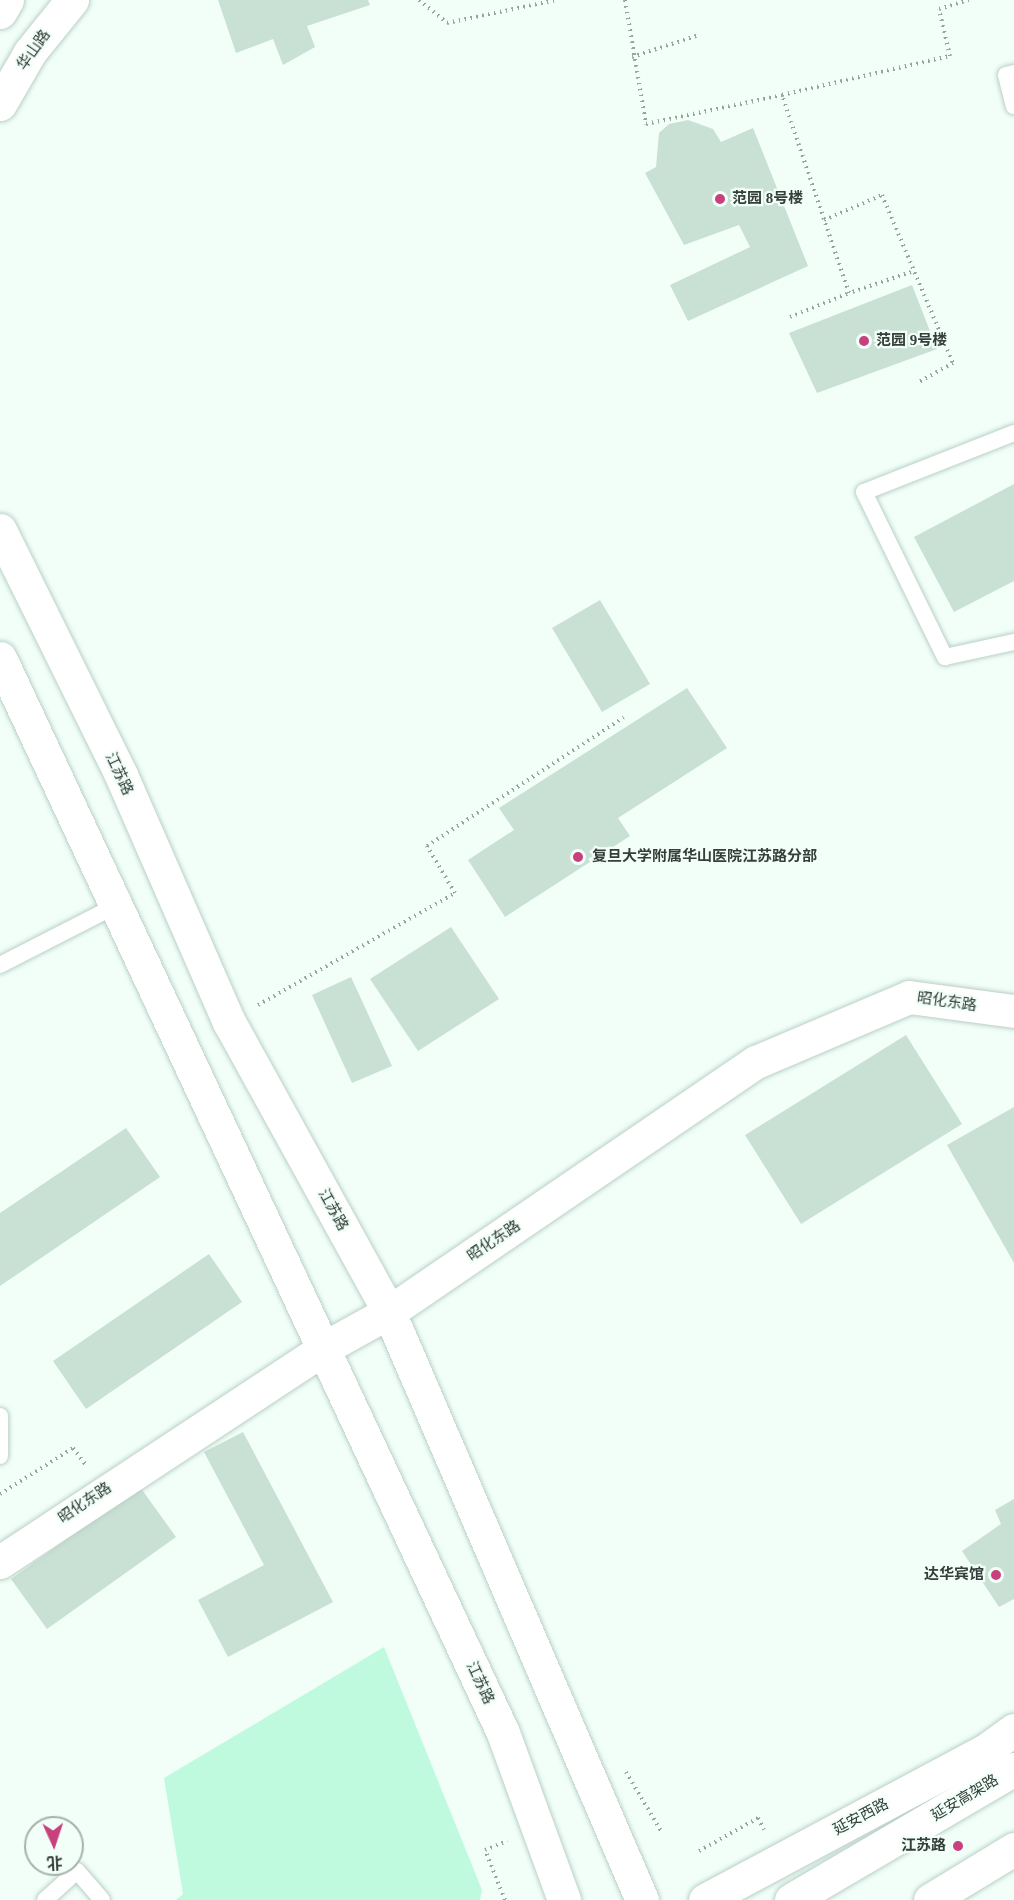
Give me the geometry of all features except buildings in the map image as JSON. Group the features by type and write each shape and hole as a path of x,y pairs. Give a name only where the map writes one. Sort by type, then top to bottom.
{"main road":[{"path":"0,12 7,0"},
{"name":"华山路","path":"0,104 30,52 72,0"},
{"name":"江苏路","path":"0,530 121,776 229,1022 389,1312 642,1900"},
{"name":"江苏路","path":"0,658 503,1733 564,1900"},
{"name":"昭化东路","path":"0,1562 104,1490 324,1348 389,1312 756,1062 909,997 1014,1011"},
{"name":"延安西路","path":"705,1900 986,1750 1014,1730"},
{"name":"延安高架路","path":"791,1900 1014,1768"},
{"path":"930,1900 1014,1849"}],"lane":[{"path":"1014,73 1006,75 1014,106"},
{"path":"1014,433 864,492 945,657 1014,642"},
{"path":"0,965 117,905"},
{"path":"0,1416 0,1456"},
{"path":"45,1900 77,1871 102,1900"}],"path":[{"path":"419,0 447,23 556,0"},
{"path":"625,0 632,57 646,124 950,56 939,9 969,0"},
{"path":"632,57 699,35"},
{"path":"782,95 849,293"},
{"path":"824,220 882,195 911,272 953,363 920,381"},
{"path":"790,317 849,293 911,272"},
{"path":"229,1022 455,893 427,846 624,717"},
{"path":"0,1494 73,1448 104,1490"},
{"path":"625,1769 661,1831"},
{"path":"699,1851 758,1818"},
{"path":"485,1850 505,1900"}],"green space":[{"path":"384,1647 482,1890 480,1900 176,1900 183,1894 164,1778"}],"place":[{"name":"范园 8号楼","path":"720,199"},
{"name":"范园 9号楼","path":"864,341"},
{"name":"复旦大学附属华山医院江苏路分部","path":"578,857"},
{"name":"达华宾馆","path":"996,1575"},
{"name":"江苏路","path":"958,1846"}]}
